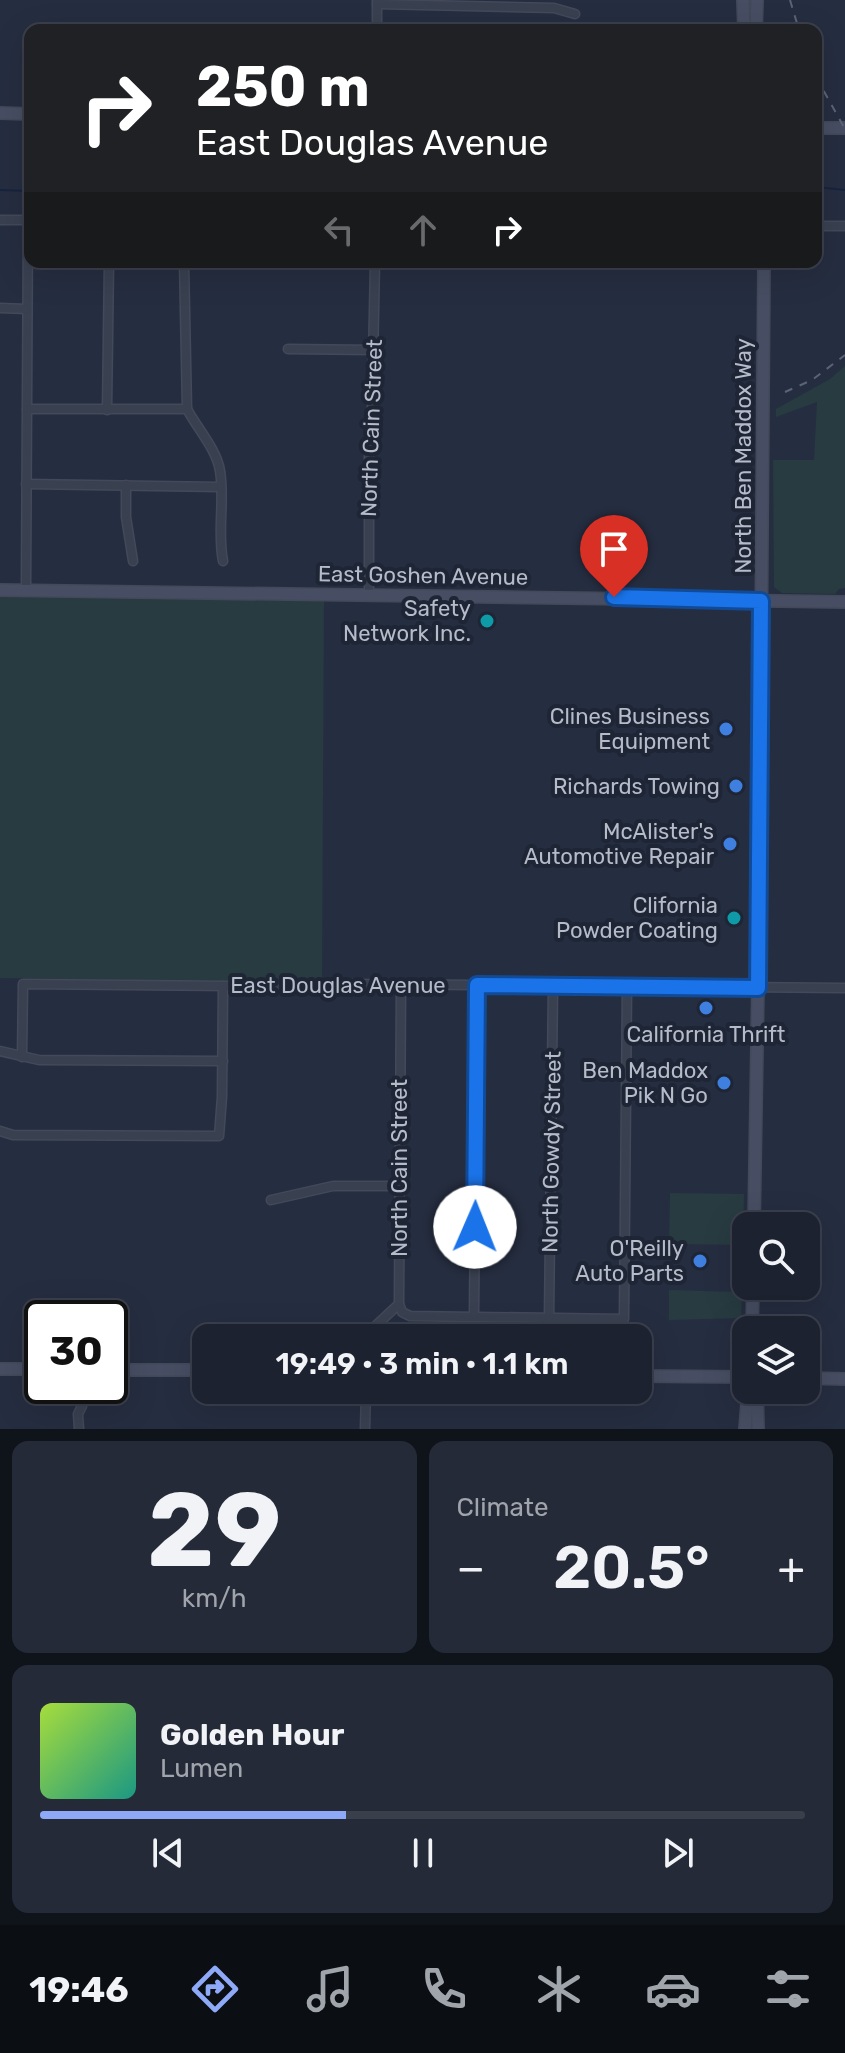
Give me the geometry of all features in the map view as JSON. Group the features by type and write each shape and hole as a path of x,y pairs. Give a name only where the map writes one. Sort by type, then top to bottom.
{"main road":[{"path":"743,0 744,24"},
{"path":"756,24 757,0"},
{"path":"0,113 24,114"},
{"path":"822,128 845,128"},
{"name":"North Ben Maddox Way","path":"754,1212 764,268"},
{"name":"East Goshen Avenue","path":"0,590 845,602"},
{"path":"0,1369 24,1369"},
{"path":"128,1370 192,1370"},
{"path":"652,1376 732,1377"},
{"path":"820,1378 845,1379"},
{"path":"745,1429 747,1404"},
{"path":"757,1404 758,1429"}],"street":[{"path":"377,24 377,2 554,8 575,14"},
{"path":"0,220 24,220"},
{"path":"822,226 845,226"},
{"path":"26,590 28,268"},
{"path":"107,410 109,268"},
{"path":"184,268 187,409 216,456 220,473 219,531 223,561"},
{"name":"North Cain Street","path":"369,595 369,439 375,268"},
{"path":"0,308 27,309"},
{"path":"288,349 374,350"},
{"path":"27,409 187,409"},
{"path":"26,484 220,487"},
{"path":"126,485 126,517 133,561"},
{"name":"East Douglas Avenue","path":"22,1057 23,984 845,988"},
{"name":"North Cain Street","path":"399,1304 401,985"},
{"path":"474,1317 477,985"},
{"path":"0,1131 13,1135 219,1136 223,986"},
{"name":"North Gowdy Street","path":"549,1318 553,986"},
{"path":"378,1324 399,1304 402,1312 410,1316 624,1319 627,987"},
{"path":"0,1051 39,1060 223,1061"},
{"path":"271,1200 333,1186 399,1186"},
{"path":"365,1429 366,1404"},
{"path":"79,1429 78,1414 82,1406"}],"shaded area":[{"path":"845,366 845,588 835,594 782,593 774,587 773,460 814,460 817,402 776,417 776,409 830,379"},
{"path":"0,596 324,601 322,983 0,978"},
{"path":"670,1193 744,1194 744,1212 732,1212 732,1245 669,1244"},
{"path":"669,1290 732,1292 732,1300 742,1300 741,1316 669,1320"}],"waterway":[{"path":"822,188 845,190"},
{"path":"0,190 24,191"}],"railway":[{"path":"790,0 797,24"},
{"path":"822,88 845,129"},
{"path":"785,392 812,380 845,355"}],"place":[{"name":"Safety Network Inc.","path":"487,621"},
{"name":"Clines Business Equipment","path":"726,729"},
{"name":"Richards Towing","path":"736,786"},
{"name":"McAlister's Automotive Repair","path":"730,844"},
{"name":"Clifornia Powder Coating","path":"734,918"},
{"name":"California Thrift","path":"706,1008"},
{"name":"Ben Maddox Pik N Go","path":"724,1083"},
{"name":"O'Reilly Auto Parts","path":"700,1261"}],"route":[{"path":"475,1227 477,985 758,988 761,601 614,597"}]}
